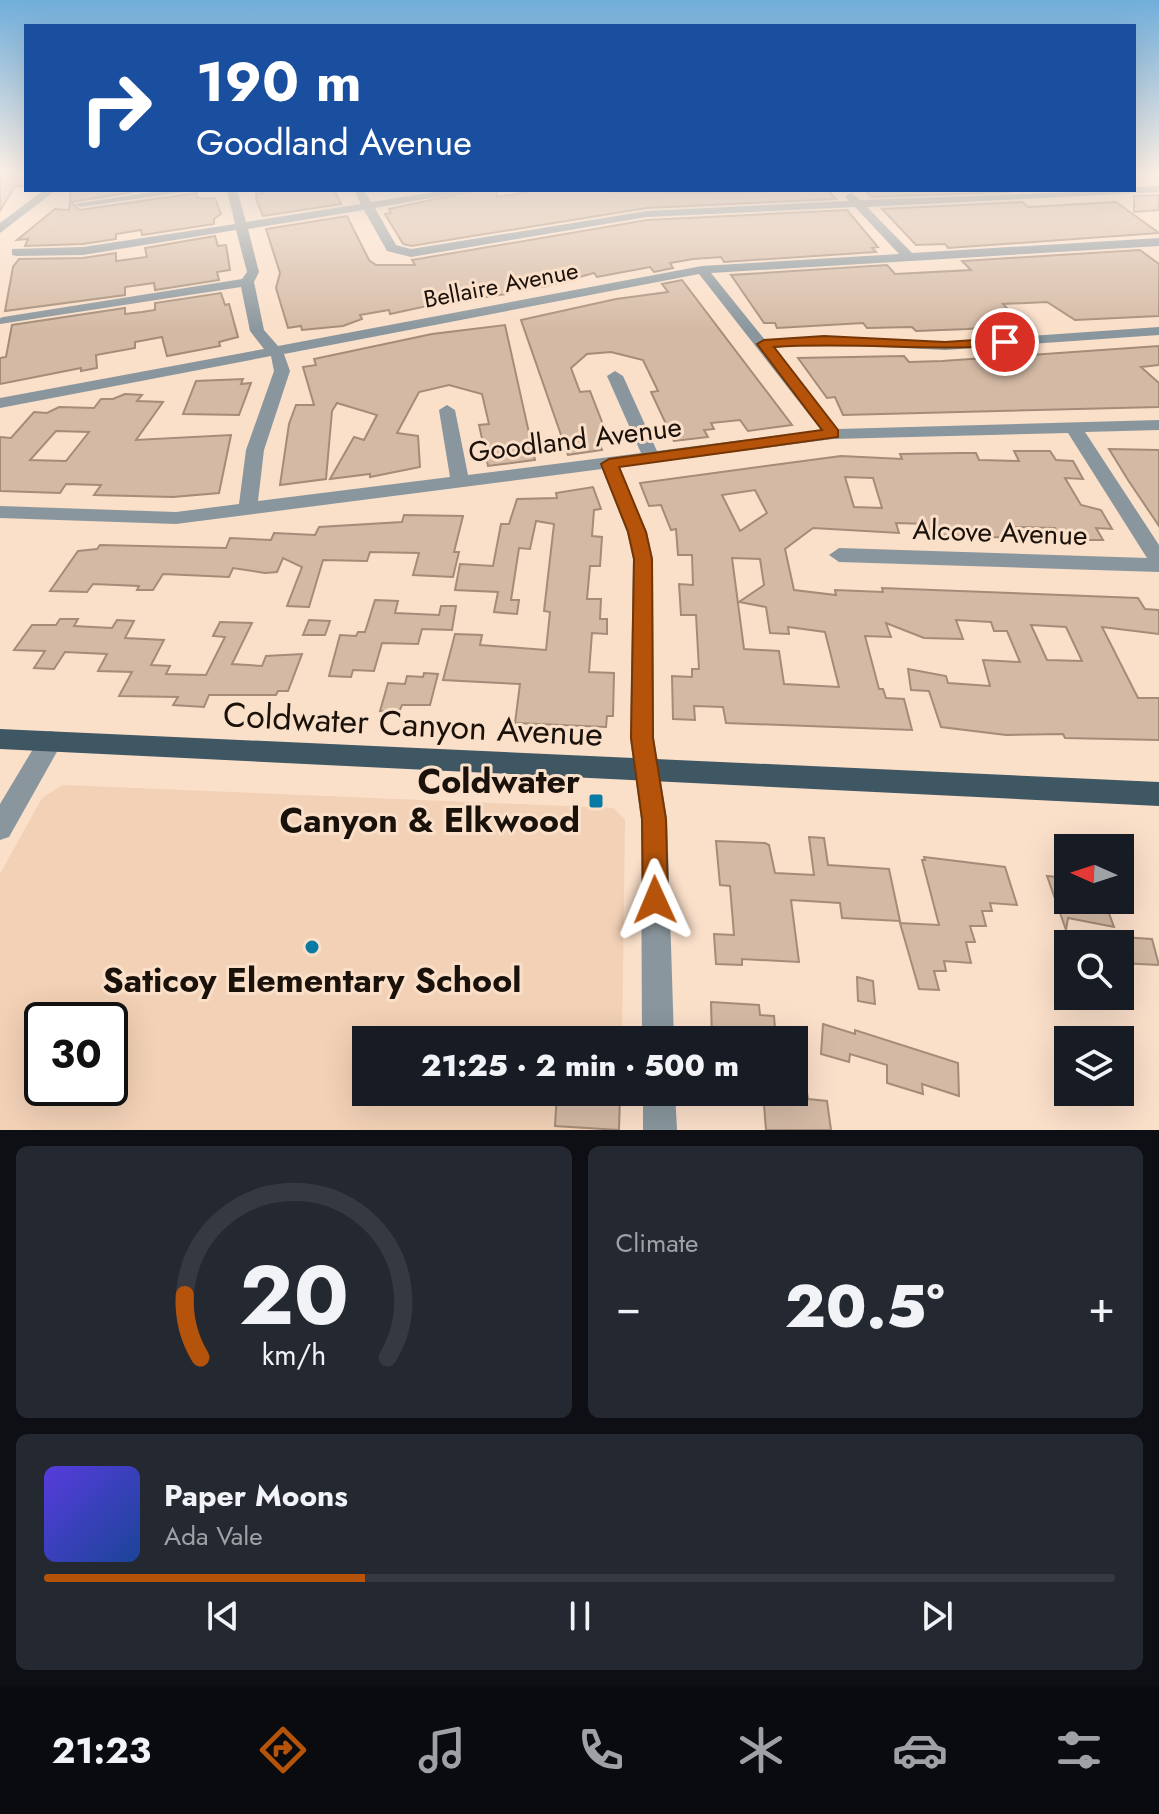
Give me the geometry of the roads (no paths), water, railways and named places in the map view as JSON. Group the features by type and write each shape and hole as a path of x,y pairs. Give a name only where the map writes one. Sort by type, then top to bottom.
{"main road":[{"name":"Coldwater Canyon Avenue","path":"0,739 1159,794"}],"street":[{"path":"16,252 83,251 251,226"},
{"path":"379,226 391,248 397,252 426,251 577,226"},
{"path":"878,226 908,257"},
{"path":"244,227 253,272 247,282 257,331 281,359 280,383 255,450 248,510"},
{"name":"Bellaire Avenue","path":"0,403 702,270 1159,242"},
{"path":"702,270 833,434"},
{"path":"3,321 247,282"},
{"path":"764,344 824,340 945,346 1159,331"},
{"path":"615,376 652,458"},
{"path":"447,410 460,481"},
{"name":"Goodland Avenue","path":"0,512 176,518 833,434 1159,425"},
{"path":"1073,427 1159,563"},
{"path":"609,464 637,532 643,559 642,738 654,819 658,1026"},
{"name":"Alcove Avenue","path":"839,555 1159,563"},
{"path":"0,828 51,741"},
{"path":"659,1106 660,1130"}],"place":[{"name":"Coldwater Canyon & Elkwood","path":"596,801"},
{"name":"Saticoy Elementary School","path":"312,947"}]}
